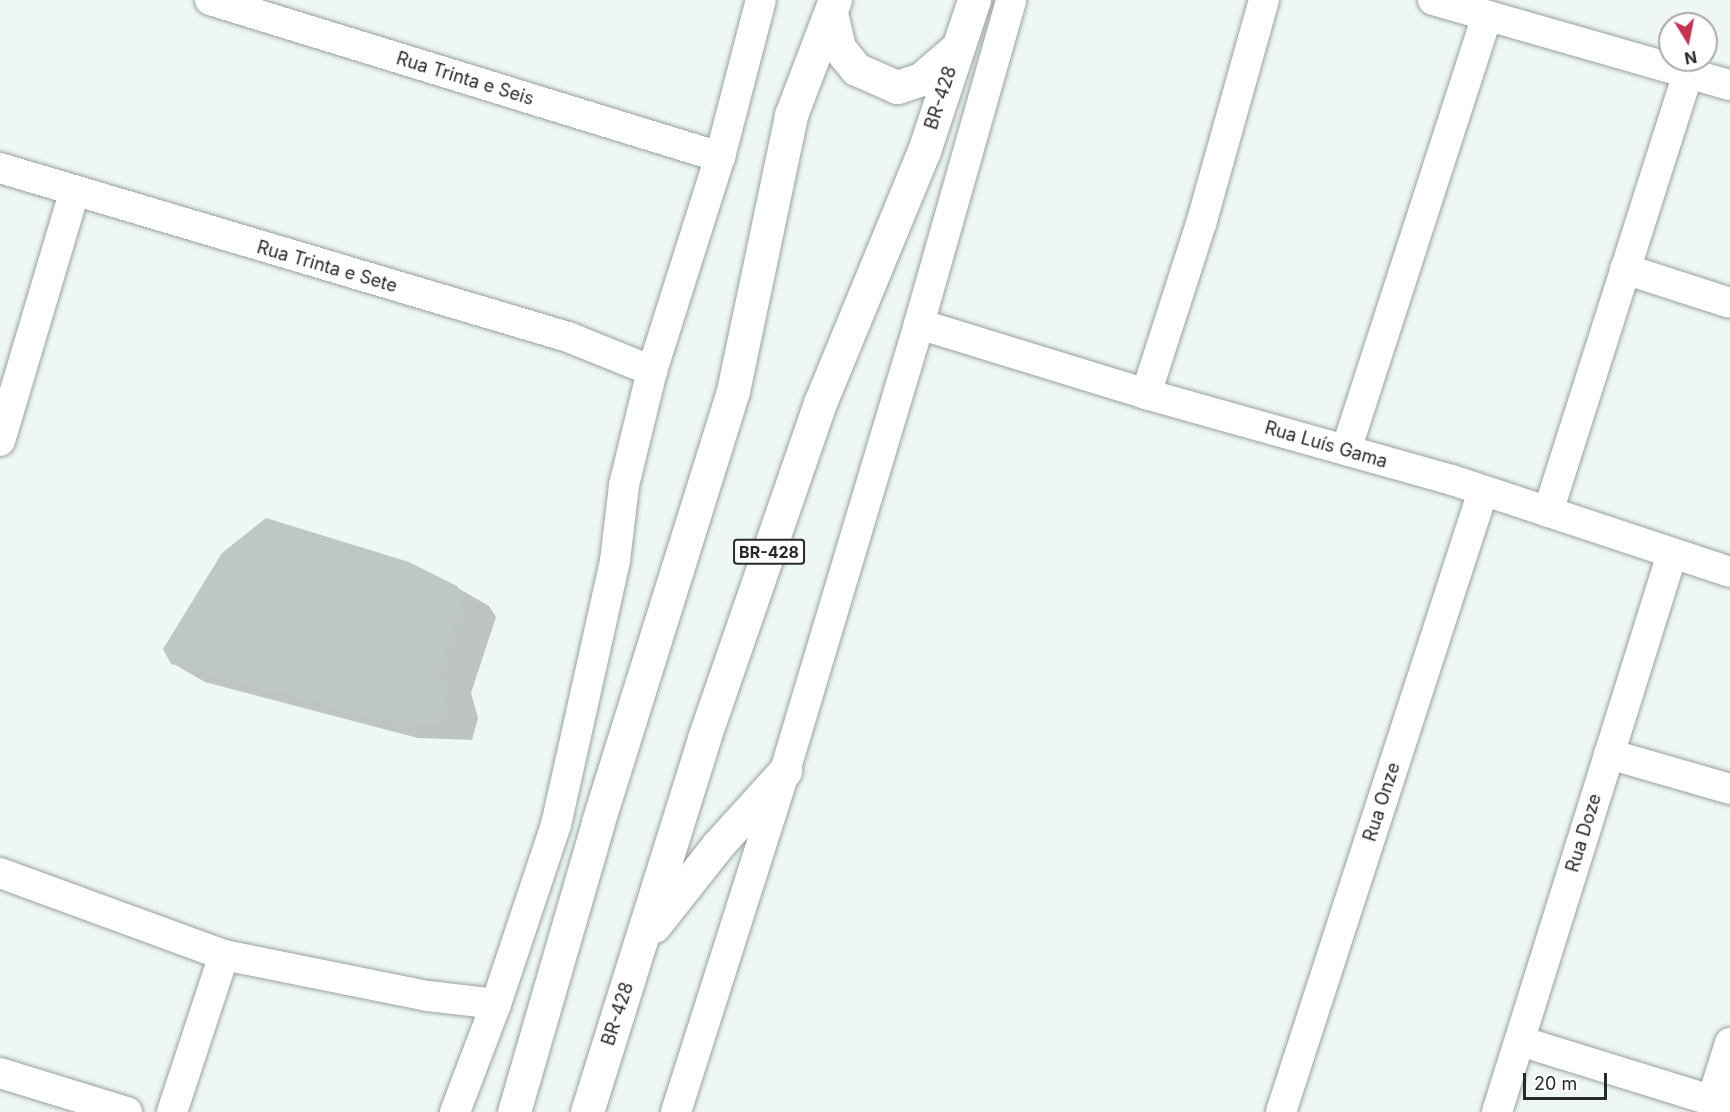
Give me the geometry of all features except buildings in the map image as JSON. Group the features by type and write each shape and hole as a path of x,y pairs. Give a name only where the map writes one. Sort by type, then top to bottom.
{"highway":[{"name":"BR-428","path":"587,1112 705,738 820,403 924,151 974,0"},
{"path":"833,7 839,48 856,69 897,87 921,79 956,49"},
{"path":"514,1112 598,822 733,391 791,115 833,7"},
{"path":"640,945 718,844 785,771"}],"street":[{"name":"Rua Trinta e Seis","path":"210,0 720,157"},
{"path":"455,1112 496,1004 555,825 585,708 615,561 624,484 652,371 720,157 760,0"},
{"path":"676,1112 785,771 919,324 1011,0"},
{"path":"1146,394 1200,225 1264,0"},
{"path":"1433,0 1730,86"},
{"path":"1346,450 1487,16"},
{"path":"1548,512 1688,74"},
{"name":"Rua Trinta e Sete","path":"0,168 74,192 568,337 652,371"},
{"path":"0,441 8,385 74,192"},
{"path":"1625,269 1730,303"},
{"name":"Rua Luís Gama","path":"919,324 1146,394 1482,491 1730,572"},
{"name":"Rua Onze","path":"1281,1112 1482,491"},
{"name":"Rua Doze","path":"1497,1112 1672,554"},
{"path":"1609,754 1730,789"},
{"path":"0,873 224,955 428,996 496,1004"},
{"path":"171,1112 224,955"},
{"path":"1520,1041 1721,1103 1730,1043"},
{"path":"0,1073 127,1112"}]}
